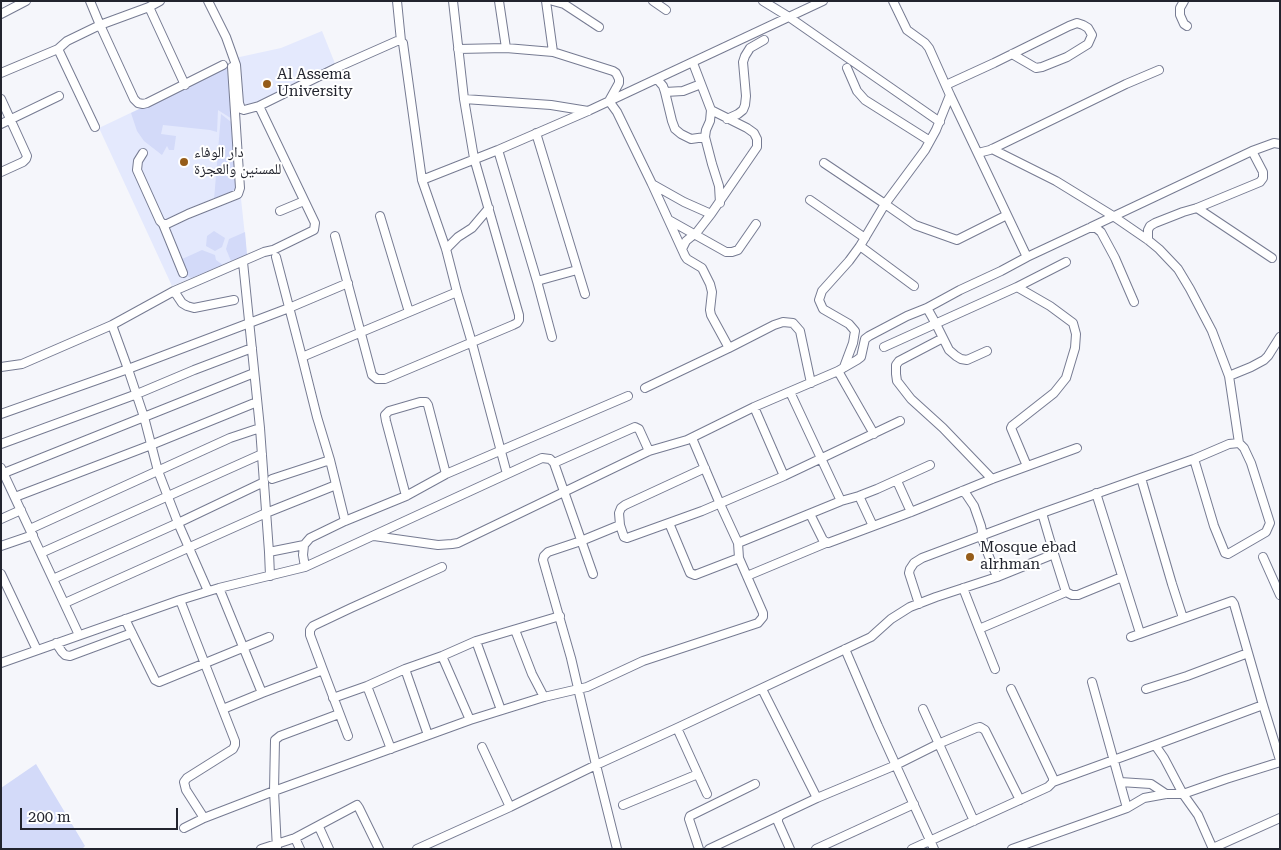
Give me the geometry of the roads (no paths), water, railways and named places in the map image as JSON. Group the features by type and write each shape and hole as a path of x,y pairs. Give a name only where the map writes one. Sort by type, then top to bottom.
{"street":[{"path":"1,14 26,1"},
{"path":"90,1 134,99 138,103 147,103 223,65"},
{"path":"1,73 58,49 67,41 100,25 160,1"},
{"path":"208,1 226,37 234,61 240,106 247,110 259,106 336,68 401,42"},
{"path":"397,1 401,42 405,47 422,180 446,249 507,474"},
{"path":"335,236 372,375 377,379 385,379 472,343 520,320 474,158 464,99 453,1"},
{"path":"499,1 506,48"},
{"path":"546,1 553,52"},
{"path":"553,1 564,4 600,27"},
{"path":"653,1 666,10"},
{"path":"763,1 940,122"},
{"path":"422,180 588,111 823,1"},
{"path":"894,1 907,30 929,46 1026,257"},
{"path":"1184,1 1180,8 1180,15 1187,26"},
{"path":"149,7 184,84"},
{"path":"946,85 1077,23 1088,28 1092,35 1088,44 1042,67 1036,68 1012,54"},
{"path":"728,118 738,114 745,105 743,62 745,56 750,48 764,40"},
{"path":"458,50 506,48 553,52 613,71 616,73 619,83 609,101"},
{"path":"58,49 95,127"},
{"path":"163,224 236,195 239,192 232,69 234,61"},
{"path":"694,63 711,110 704,137 719,186 720,202"},
{"path":"846,68 857,90 866,100 930,140"},
{"path":"978,153 992,149 1159,70"},
{"path":"657,79 663,86 675,128 681,134 691,139 704,137"},
{"path":"665,92 684,91 701,84"},
{"path":"841,369 853,343 855,331 849,324 823,309 819,300 822,291 860,246 885,204 920,157 940,122 950,95"},
{"path":"1,124 59,96"},
{"path":"1,99 27,156 24,162 1,172"},
{"path":"464,99 551,105 588,111"},
{"path":"609,101 617,112 687,259 702,268 710,284 712,292 711,315 729,348"},
{"path":"1,367 19,366 112,324 174,291 274,250 314,230 315,223 259,106"},
{"path":"682,249 686,240 697,232 720,202 757,147 758,142 754,133 711,110"},
{"path":"536,134 585,294"},
{"path":"374,536 438,545 452,544 467,538 649,451 692,438 754,407 841,369 861,357 867,337 902,319 1026,257 1252,151 1274,143 1280,144"},
{"path":"992,149 1056,181 1113,216 1148,240 1170,259 1182,276 1212,331 1229,376 1239,443 1251,463 1270,523 1266,532 1228,554 1223,551 1194,459"},
{"path":"498,150 552,337"},
{"path":"1148,240 1150,226 1260,182 1263,178 1263,172 1252,151"},
{"path":"142,153 138,161 137,170 163,224 183,274"},
{"path":"824,164 915,225 957,240 1007,215"},
{"path":"652,184 684,202 711,214"},
{"path":"810,200 865,238"},
{"path":"280,212 304,201"},
{"path":"446,249 458,237 472,228 488,208"},
{"path":"1197,208 1272,258"},
{"path":"380,216 409,312"},
{"path":"669,220 726,252 738,250 756,224"},
{"path":"1089,228 1096,228 1101,232 1115,258 1134,302"},
{"path":"860,246 914,286"},
{"path":"276,257 345,521"},
{"path":"243,262 260,428 270,576"},
{"path":"884,347 1017,287 1066,262"},
{"path":"537,281 577,270"},
{"path":"1,414 128,369 289,308 348,283"},
{"path":"1017,287 1050,306 1073,323 1076,334 1075,348 1066,378 1054,393 1010,428 1027,466"},
{"path":"174,291 182,303 194,308 234,300"},
{"path":"302,357 457,292"},
{"path":"927,308 949,350 961,359 968,359 987,351"},
{"path":"645,388 783,322 793,323 800,331 811,383"},
{"path":"112,324 137,394 158,472 208,591"},
{"path":"1229,376 1264,360 1280,337"},
{"path":"943,338 899,361 896,369 898,380 911,399 943,428 992,479"},
{"path":"1,444 137,394 252,348"},
{"path":"841,369 874,434"},
{"path":"79,635 2,471 254,373"},
{"path":"790,392 841,501"},
{"path":"305,567 304,545 310,538 345,521 406,496 446,474 628,396"},
{"path":"15,497 257,402"},
{"path":"406,496 385,416 389,411 426,402 446,474"},
{"path":"754,407 784,476"},
{"path":"705,468 621,508 619,513 620,525 624,537 627,538 720,504 900,422"},
{"path":"554,463 635,427 640,430 649,451"},
{"path":"1,546 230,438 260,428"},
{"path":"184,828 204,818 391,748 500,710 587,687 643,661 758,623 763,617 762,613 739,558 738,543 692,438"},
{"path":"919,604 910,569 914,563 922,558 1042,512 1194,459 1229,444 1239,443"},
{"path":"747,576 826,543 1077,448"},
{"path":"41,554 262,454"},
{"path":"1,663 208,591 305,567 542,458 548,458 554,463 593,574"},
{"path":"272,479 330,460"},
{"path":"738,543 841,501 897,481 930,465"},
{"path":"1141,478 1183,618"},
{"path":"897,481 911,512"},
{"path":"53,579 264,482"},
{"path":"1,489 9,485"},
{"path":"65,604 266,513 336,485"},
{"path":"962,491 974,506 981,526 981,536 997,576"},
{"path":"1096,493 1140,633"},
{"path":"859,496 873,526"},
{"path":"1,519 21,510"},
{"path":"1042,512 1066,592 1078,595 1122,577"},
{"path":"810,514 826,543"},
{"path":"669,523 690,573 695,575 739,558"},
{"path":"617,849 560,616 543,560 548,552 620,525"},
{"path":"269,552 304,545"},
{"path":"417,849 871,637 910,607 1054,554"},
{"path":"1263,557 1279,591"},
{"path":"348,736 310,635 310,630 314,626 350,608 442,567"},
{"path":"1,574 37,650"},
{"path":"219,588 262,693"},
{"path":"963,588 995,669"},
{"path":"979,629 1066,592"},
{"path":"180,600 235,741 234,747 187,778 184,782 186,790 204,818"},
{"path":"1012,849 1127,808 1144,798 1166,794 1183,794 1280,761 1232,601 1131,637"},
{"path":"333,698 368,686 476,641 560,616"},
{"path":"124,619 157,682 269,637"},
{"path":"93,630 100,645"},
{"path":"515,630 532,674 544,697"},
{"path":"56,643 65,655 70,656 132,633"},
{"path":"476,641 500,710"},
{"path":"845,649 934,849"},
{"path":"1146,689 1248,653"},
{"path":"442,656 470,720"},
{"path":"405,669 428,735"},
{"path":"223,709 323,670"},
{"path":"1092,682 1127,808"},
{"path":"368,686 391,748"},
{"path":"762,688 817,798"},
{"path":"1011,689 1053,778 1053,782"},
{"path":"912,849 1048,787 1053,782 1263,706"},
{"path":"923,709 974,821"},
{"path":"277,846 274,791 276,738 339,714"},
{"path":"677,728 707,794"},
{"path":"709,849 817,798 896,765 976,728 986,730 1020,800"},
{"path":"1155,745 1183,794 1198,815 1213,848 1280,818"},
{"path":"482,747 510,807"},
{"path":"623,804 698,774"},
{"path":"1120,782 1151,784 1166,794"},
{"path":"699,849 689,819 690,816 755,784"},
{"path":"816,849 914,804"},
{"path":"261,849 277,846 295,838 319,827 357,805 379,849"},
{"path":"779,816 778,822 790,849"},
{"path":"319,827 328,849"},
{"path":"295,838 300,849"},
{"path":"729,840 733,849"},
{"path":"834,840 839,849"}],"place":[{"name":"Al Assema University","path":"267,84"},
{"name":"دار الوفاء للمسنين والعجزة","path":"184,162"},
{"name":"Mosque ebad alrhman","path":"970,557"}]}
